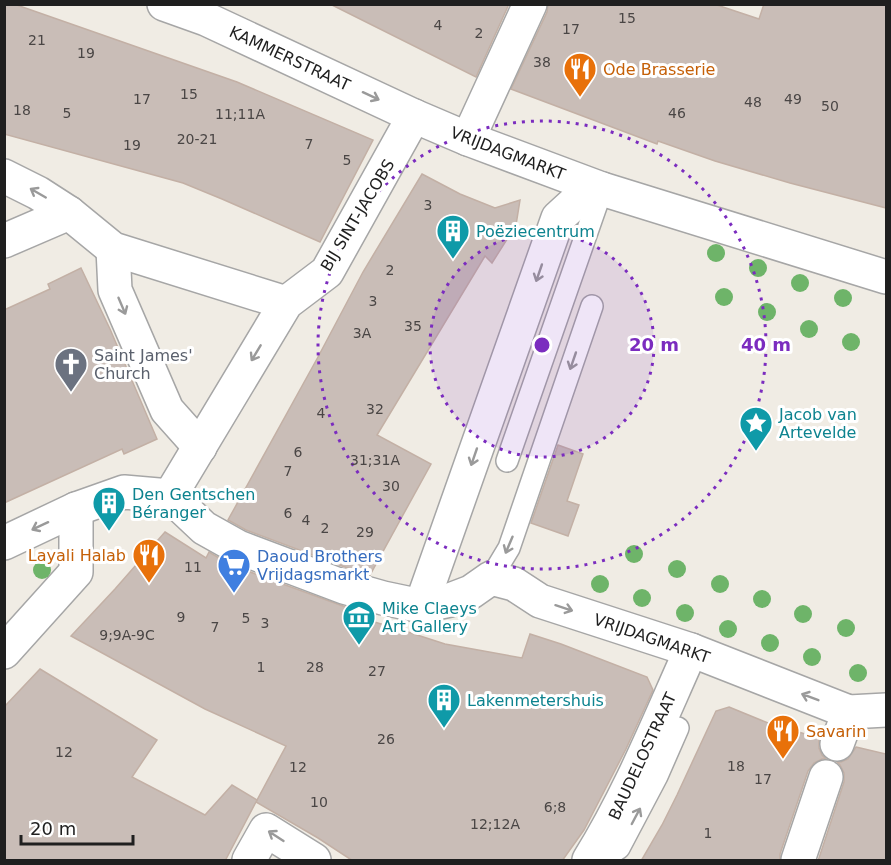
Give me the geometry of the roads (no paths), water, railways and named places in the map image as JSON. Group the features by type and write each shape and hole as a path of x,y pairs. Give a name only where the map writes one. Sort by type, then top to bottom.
{"street":[{"name":"KAMMERSTRAAT","path":"164,4 206,19 414,116"},
{"path":"468,138 530,4"},
{"name":"VRIJDAGMARKT","path":"414,116 602,189 886,277"},
{"name":"BIJ SINT-JACOBS","path":"170,496 286,303 327,272 414,116"},
{"path":"4,176 38,193 69,213 113,249 286,303"},
{"name":"VRIJDAGMARKT","path":"422,606 558,218 582,196 602,189"},
{"path":"4,241 69,213"},
{"path":"113,249 115,290 167,410 200,447"},
{"path":"4,543 76,509 124,492 170,496 204,528 237,547 344,587 384,598 422,606 450,600 471,592 491,578"},
{"path":"4,652 76,572 76,509"},
{"name":"VRIJDAGMARKT","path":"491,578 514,584 540,601 691,650 849,712 886,710"},
{"name":"BAUDELOSTRAAT","path":"589,861 606,834 691,650"},
{"path":"837,744 849,712"},
{"path":"798,861 826,777"},
{"path":"249,861 266,830 314,861"}],"lane":[{"path":"507,461 602,189"},
{"path":"491,578 508,548 592,306"},
{"path":"601,861 619,848 657,776 678,728"}],"place":[{"name":"Ode Brasserie","path":"580,98"},
{"name":"Poëziecentrum","path":"453,260"},
{"name":"Saint James' Church","path":"71,393"},
{"name":"Jacob van Artevelde","path":"756,452"},
{"name":"Den Gentschen Béranger","path":"109,532"},
{"name":"Layali Halab","path":"149,584"},
{"name":"Daoud Brothers Vrijdagsmarkt","path":"234,594"},
{"name":"Mike Claeys Art Gallery","path":"359,646"},
{"name":"Lakenmetershuis","path":"444,729"},
{"name":"Savarin","path":"783,760"}]}
